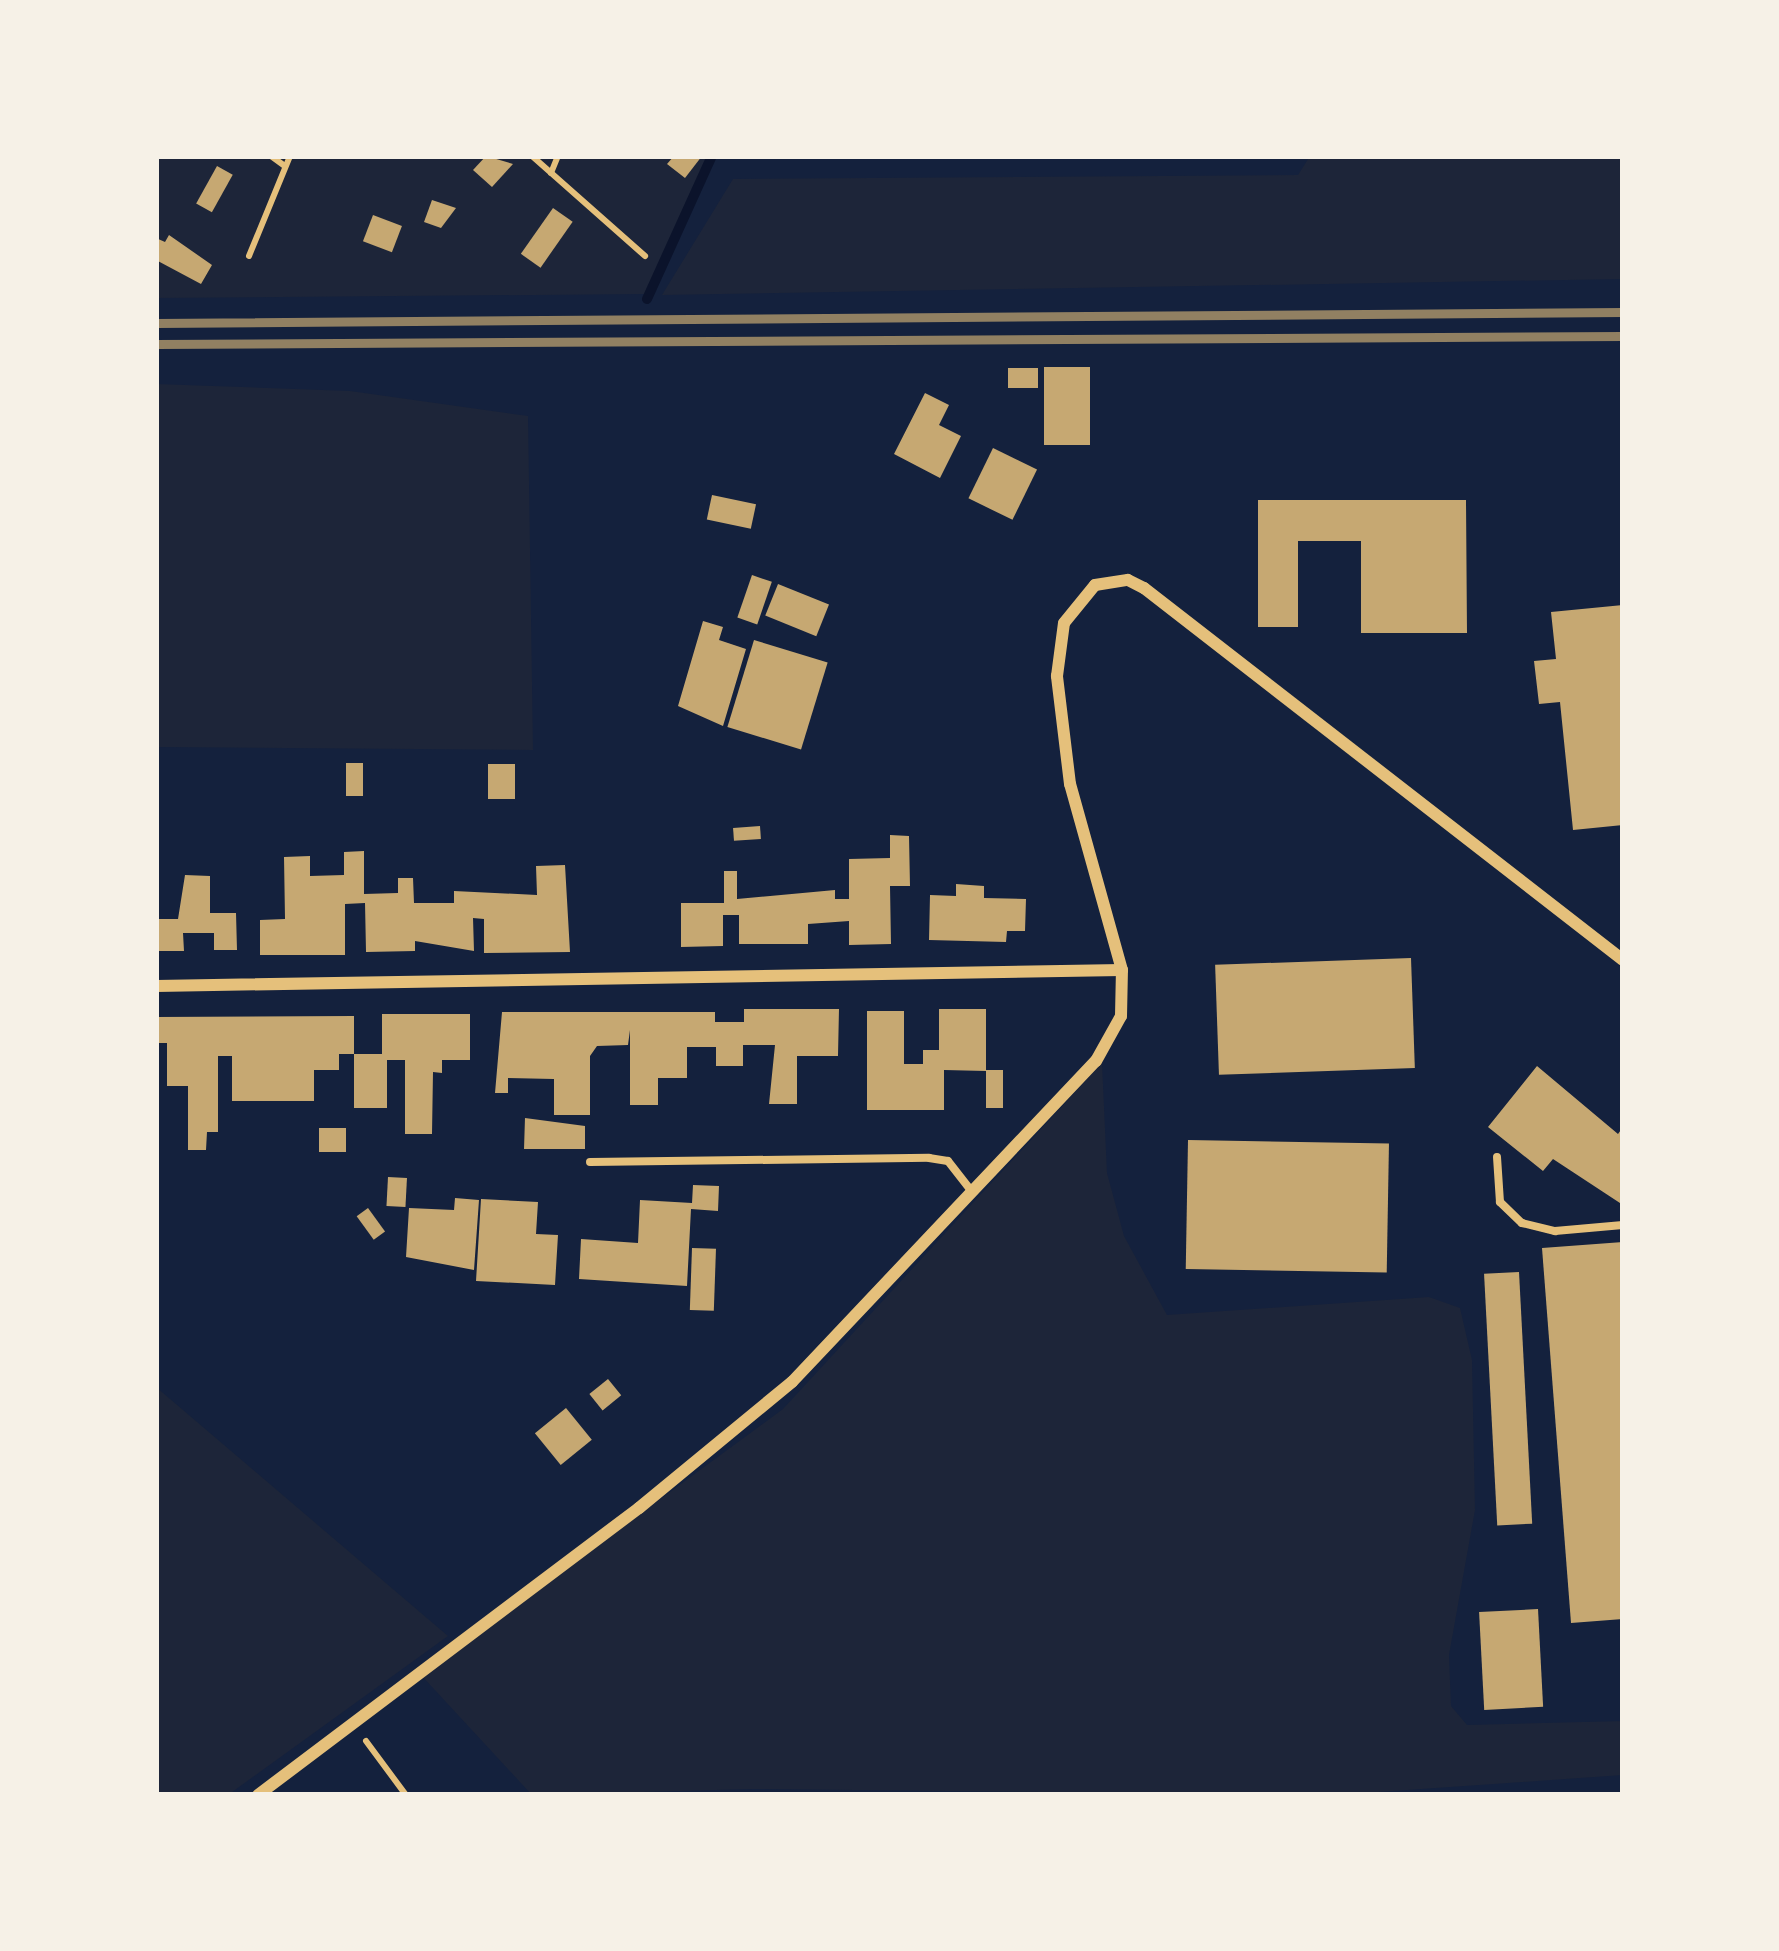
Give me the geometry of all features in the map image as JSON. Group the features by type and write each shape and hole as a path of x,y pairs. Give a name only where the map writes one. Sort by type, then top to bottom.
{"street":[{"path":"258,1795 350,1719 744,1424 972,1193 1111,1039 1121,1016 1122,970 1070,784 1057,676 1064,623 1078,601 1113,579 1144,588 1623,960"},
{"path":"156,986 1122,970"}],"lane":[{"path":"1497,1157 1500,1202 1522,1223 1556,1232 1623,1225"},
{"path":"590,1162 929,1158 947,1161 972,1193"}],"path":[{"path":"271,156 285,166"},
{"path":"249,256 290,156"},
{"path":"532,156 645,256"},
{"path":"551,173 558,156"},
{"path":"350,1719 406,1795"}],"shaded area":[{"path":"156,156 708,156 646,294 156,298"},
{"path":"1310,156 1623,156 1623,279 662,295 733,179 1298,175"},
{"path":"156,384 350,391 528,416 533,750 156,747"},
{"path":"1102,1063 1107,1173 1124,1236 1167,1315 1429,1297 1460,1308 1472,1360 1475,1510 1449,1655 1451,1706 1467,1725 1623,1721 1623,1775 1335,1795 753,1789 532,1795 421,1675 783,1409"},
{"path":"156,1387 448,1636 228,1795 156,1795"}],"building":[{"path":"486,156 513,164 492,187 473,170"},
{"path":"674,156 702,156 685,178 667,164"},
{"path":"217,166 233,175 212,212 196,204"},
{"path":"432,200 456,208 441,228 424,222"},
{"path":"553,208 573,222 541,268 521,254"},
{"path":"373,215 402,226 392,252 363,241"},
{"path":"169,235 212,265 201,284 156,260 156,238 165,242"},
{"path":"1044,367 1090,367 1090,445 1044,445"},
{"path":"1008,368 1038,368 1038,388 1008,388"},
{"path":"925,393 949,405 939,425 961,436 940,478 894,454"},
{"path":"993,448 1037,469 1012,520 968,498"},
{"path":"712,495 756,504 751,529 707,519"},
{"path":"1258,500 1466,500 1467,633 1361,633 1361,541 1298,541 1298,627 1258,627"},
{"path":"752,575 772,582 757,624 737,618"},
{"path":"778,584 829,605 816,636 765,616"},
{"path":"1623,605 1623,825 1573,830 1560,702 1539,704 1534,661 1556,659 1551,612"},
{"path":"703,621 723,627 719,640 746,649 723,726 678,706"},
{"path":"754,640 828,663 801,750 727,727"},
{"path":"346,763 363,763 363,796 346,796"},
{"path":"488,764 515,764 515,799 488,799"},
{"path":"760,826 761,839 734,841 733,828"},
{"path":"890,835 909,836 910,886 890,886 891,944 849,945 849,921 808,924 808,944 739,944 739,915 723,915 723,946 681,947 681,903 724,903 724,871 737,871 737,899 835,890 835,899 849,899 849,859 890,858"},
{"path":"364,851 364,894 398,893 398,878 413,878 414,903 454,903 454,891 537,895 536,866 565,865 570,952 484,953 484,919 473,918 474,951 415,941 415,951 366,952 365,903 345,904 345,955 260,955 260,920 285,919 284,857 310,856 310,876 344,875 344,852"},
{"path":"185,875 210,876 210,913 236,913 237,950 214,950 214,933 183,933 184,951 156,951 156,919 178,919"},
{"path":"956,884 984,886 984,898 1026,899 1025,931 1007,931 1006,942 929,940 930,895 956,896"},
{"path":"1411,958 1415,1068 1219,1075 1215,965"},
{"path":"744,1009 839,1009 838,1056 797,1056 797,1104 769,1104 775,1045 743,1045 743,1066 716,1066 716,1047 687,1047 687,1078 658,1078 658,1105 630,1105 630,1030 628,1045 597,1046 590,1056 590,1115 554,1115 554,1079 508,1078 508,1093 495,1093 502,1012 715,1012 715,1022 744,1022"},
{"path":"939,1009 986,1009 986,1071 944,1070 944,1110 867,1110 867,1011 904,1011 904,1064 923,1064 923,1050 939,1050"},
{"path":"382,1014 470,1014 470,1060 442,1060 442,1073 433,1072 432,1134 405,1134 405,1060 387,1060 387,1108 354,1108 354,1054 382,1054"},
{"path":"354,1016 354,1054 339,1054 339,1070 314,1070 314,1101 232,1101 232,1056 218,1056 218,1132 207,1132 206,1150 188,1150 188,1086 167,1086 167,1043 156,1043 156,1017"},
{"path":"1537,1066 1618,1134 1623,1127 1623,1205 1553,1159 1543,1171 1488,1127"},
{"path":"986,1070 1003,1070 1003,1108 986,1108"},
{"path":"525,1118 585,1126 585,1149 524,1149"},
{"path":"319,1128 346,1128 346,1152 319,1152"},
{"path":"1188,1140 1389,1144 1387,1272 1186,1269"},
{"path":"388,1177 407,1178 405,1207 386,1206"},
{"path":"693,1185 719,1186 718,1211 691,1209 687,1286 579,1279 581,1239 638,1243 640,1200 692,1203"},
{"path":"455,1198 479,1200 474,1270 406,1257 409,1208 454,1210"},
{"path":"481,1199 538,1202 536,1234 558,1235 555,1285 476,1281"},
{"path":"368,1208 385,1231 374,1240 357,1216"},
{"path":"1623,1242 1623,1619 1571,1623 1542,1248"},
{"path":"692,1248 716,1249 714,1311 690,1310"},
{"path":"1519,1272 1532,1524 1497,1525 1484,1274"},
{"path":"608,1379 621,1395 603,1410 589,1394"},
{"path":"566,1408 592,1440 561,1465 535,1433"},
{"path":"1538,1609 1543,1707 1484,1710 1479,1612"}],"waterway":[{"path":"647,299 712,156"}],"railway":[{"path":"156,323 1623,312"},
{"path":"156,344 1623,336"}]}
